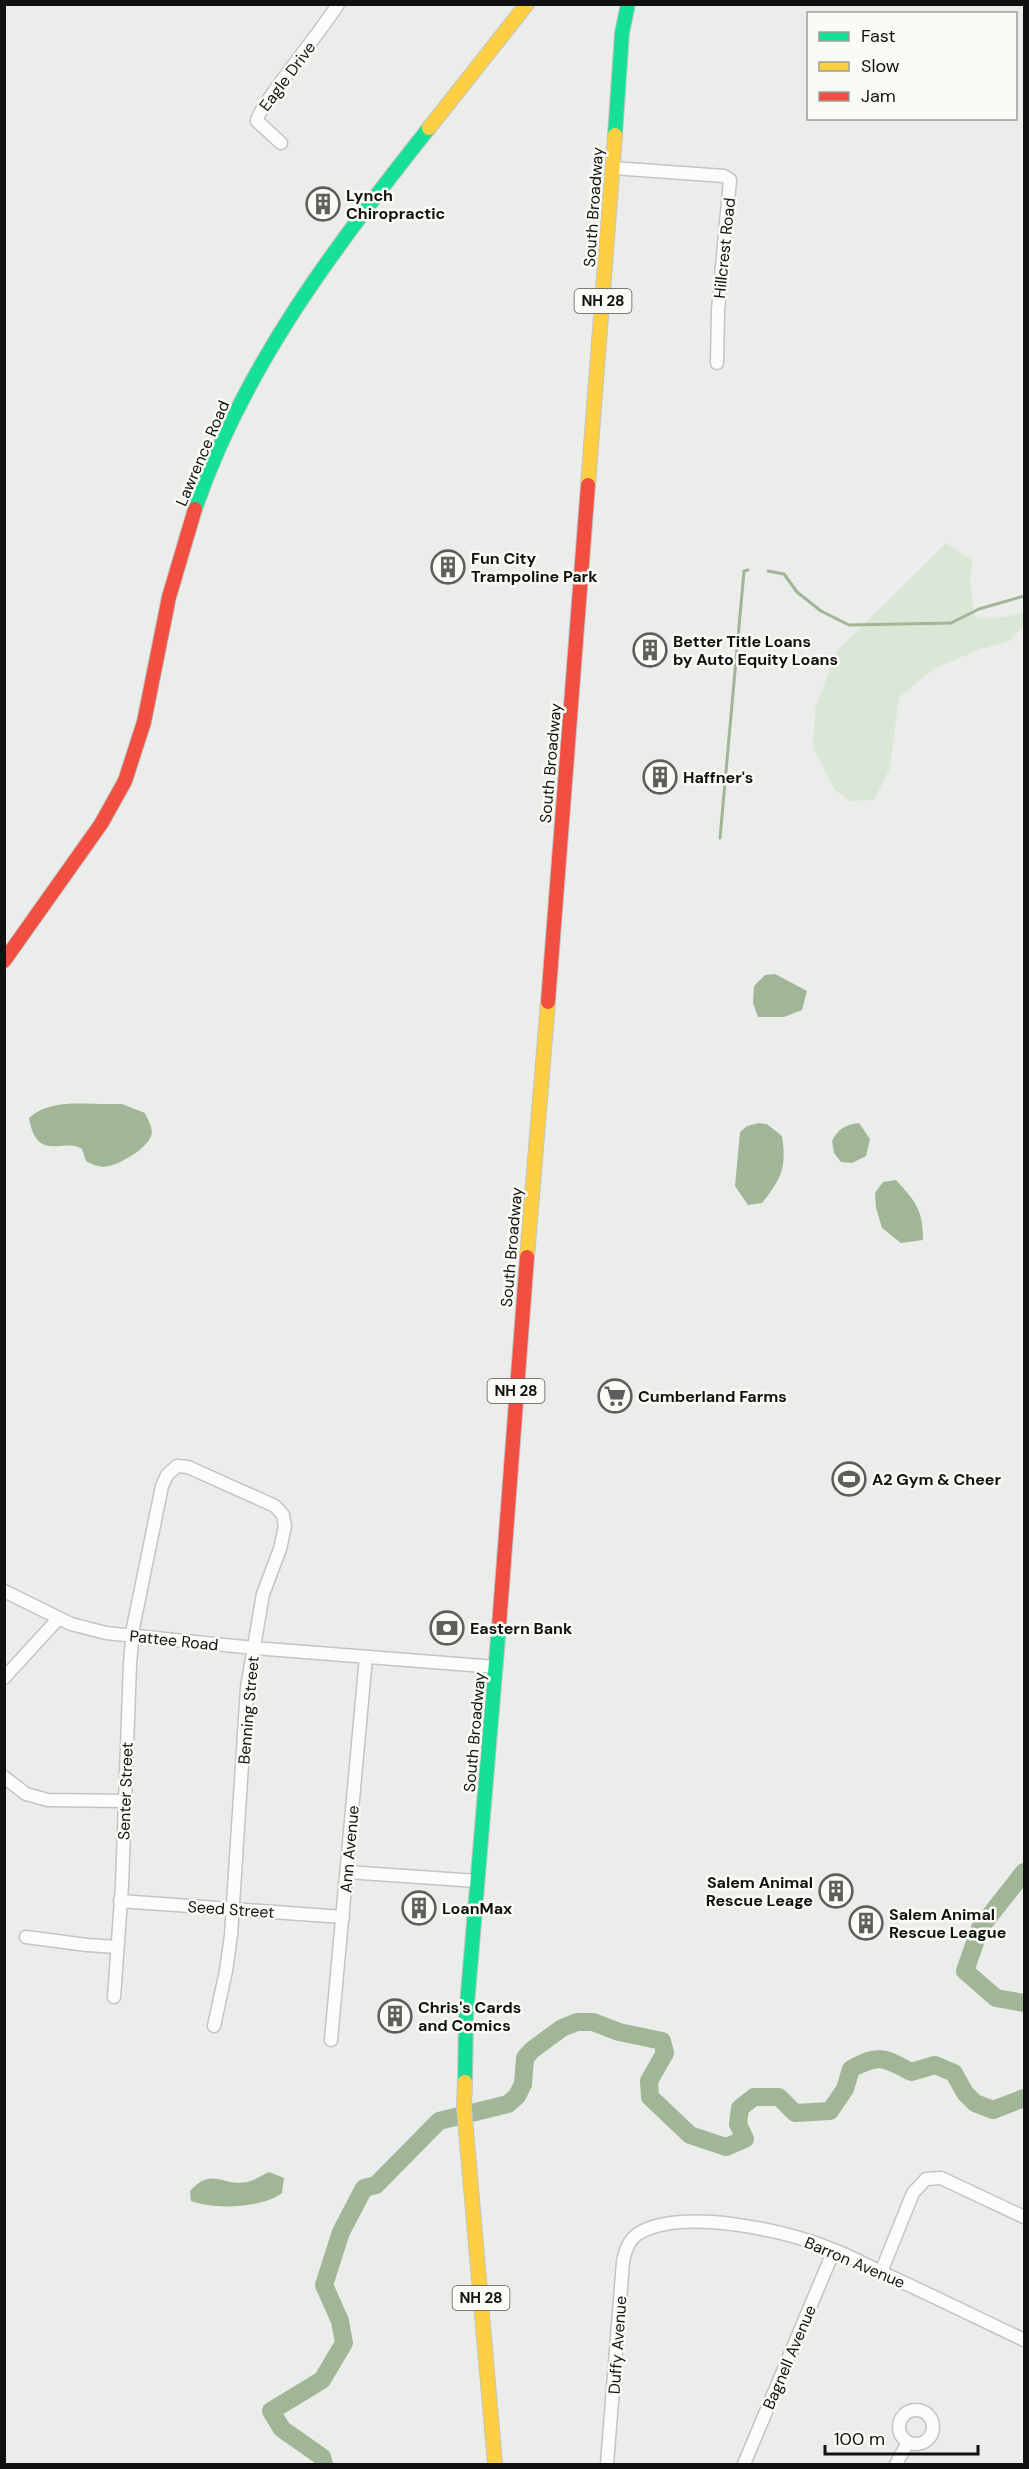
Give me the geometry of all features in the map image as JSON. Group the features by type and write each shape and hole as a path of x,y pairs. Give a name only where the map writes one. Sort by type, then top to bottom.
{"main road":[{"name":"Lawrence Road","path":"4,961 100,825 124,784 140,739 152,692 169,598 195,508 222,440 244,397 292,314 360,216 527,4"},
{"name":"South Broadway","path":"616,4 616,15 622,33"},
{"name":"South Broadway","path":"495,2464 464,2107 466,2017 496,1667 510,1458 622,33 628,4"}],"street":[{"name":"Eagle Drive","path":"281,143 257,121 256,116 269,95 313,42 338,4"},
{"name":"Hillcrest Road","path":"613,168 724,176 730,180 718,310 717,363"},
{"name":"Benning Street","path":"133,1636 162,1486 167,1475 177,1467 199,1471 275,1506 284,1515 285,1526 263,1594 247,1688 226,1971 214,2026"},
{"name":"Pattee Road","path":"4,1591 58,1619 93,1631 254,1648 496,1667"},
{"path":"4,1678 58,1619"},
{"name":"Senter Street","path":"114,1997 133,1636"},
{"name":"Ann Avenue","path":"331,2040 366,1657"},
{"path":"4,1777 26,1794 48,1800 125,1801"},
{"path":"346,1872 477,1881"},
{"name":"Seed Street","path":"120,1901 343,1917"},
{"path":"26,1937 118,1947"},
{"path":"881,2272 913,2193 926,2179 941,2178 1024,2217"},
{"name":"Barron Avenue","path":"641,2232 668,2224 690,2222 739,2226 801,2238 834,2250 1024,2340"},
{"name":"Duffy Avenue","path":"607,2464 623,2262 625,2251 631,2240 641,2232"},
{"name":"Bagnell Avenue","path":"744,2464 834,2250"},
{"path":"896,2464 908,2442"}],"shaded area":[{"path":"946,543 973,561 970,579 975,618 993,619 1024,613 1024,625 1010,641 981,649 935,668 899,697 890,768 874,800 849,801 834,789 813,748 815,710 836,652"},
{"path":"775,974 807,991 802,1010 784,1017 758,1017 753,1003 754,986 765,975"},
{"path":"122,1104 145,1113 152,1130 151,1136 144,1146 127,1159 103,1167 86,1161 82,1149 75,1146 52,1146 38,1141 29,1118 37,1112 56,1105"},
{"path":"859,1123 870,1139 866,1156 852,1163 841,1162 834,1153 832,1141 843,1128"},
{"path":"767,1124 782,1136 783,1165 778,1180 762,1203 748,1205 735,1186 740,1132 747,1126"},
{"path":"896,1180 917,1207 922,1221 923,1240 901,1243 882,1228 876,1208 875,1193 883,1182"},
{"path":"269,2172 284,2178 282,2193 274,2198 238,2206 212,2206 191,2201 190,2191 205,2180 211,2178 239,2183 247,2182"}],"waterway":[{"path":"720,838 744,571 748,570"},
{"path":"768,571 784,574 797,592 821,611 849,625 951,623 979,609 1024,596"},
{"path":"1024,1872 980,1928 965,1971 996,1998 1024,2003"},
{"path":"324,2464 322,2457 282,2429 271,2411 322,2380 344,2343 340,2321 324,2285 341,2232 364,2188 376,2185 439,2121 508,2104 517,2096 523,2084 525,2058 532,2050 562,2028 577,2022 593,2022 619,2032 662,2041 665,2053 649,2081 650,2097 690,2135 726,2147 745,2139 738,2124 740,2108 754,2097 779,2097 795,2113 830,2111 845,2089 851,2069 875,2059 894,2063 911,2072 935,2065 954,2073 965,2093 975,2103 993,2110 1024,2098"}],"traffic: fast":[{"path":"615,135 622,33 628,4"},
{"path":"195,509 215,456 266,356 327,262 429,128"},
{"path":"465,2082 466,2017 499,1626"}],"traffic: slow":[{"path":"429,128 527,4"},
{"path":"588,485 615,135"},
{"path":"527,1257 548,1002"},
{"path":"465,2082 464,2107 495,2464"}],"traffic: jam":[{"path":"548,1002 588,485"},
{"path":"4,961 101,824 125,781 144,722 169,597 195,509"},
{"path":"499,1626 527,1257"}],"place":[{"name":"Lynch Chiropractic","path":"323,204"},
{"name":"Fun City Trampoline Park","path":"448,567"},
{"name":"Better Title Loans by Auto Equity Loans","path":"650,650"},
{"name":"Haffner's","path":"660,777"},
{"name":"Cumberland Farms","path":"615,1396"},
{"name":"A2 Gym & Cheer","path":"849,1479"},
{"name":"Eastern Bank","path":"447,1628"},
{"name":"Salem Animal Rescue Leage","path":"836,1891"},
{"name":"LoanMax","path":"419,1908"},
{"name":"Salem Animal Rescue League","path":"866,1923"},
{"name":"Chris's Cards and Comics","path":"395,2016"}]}
